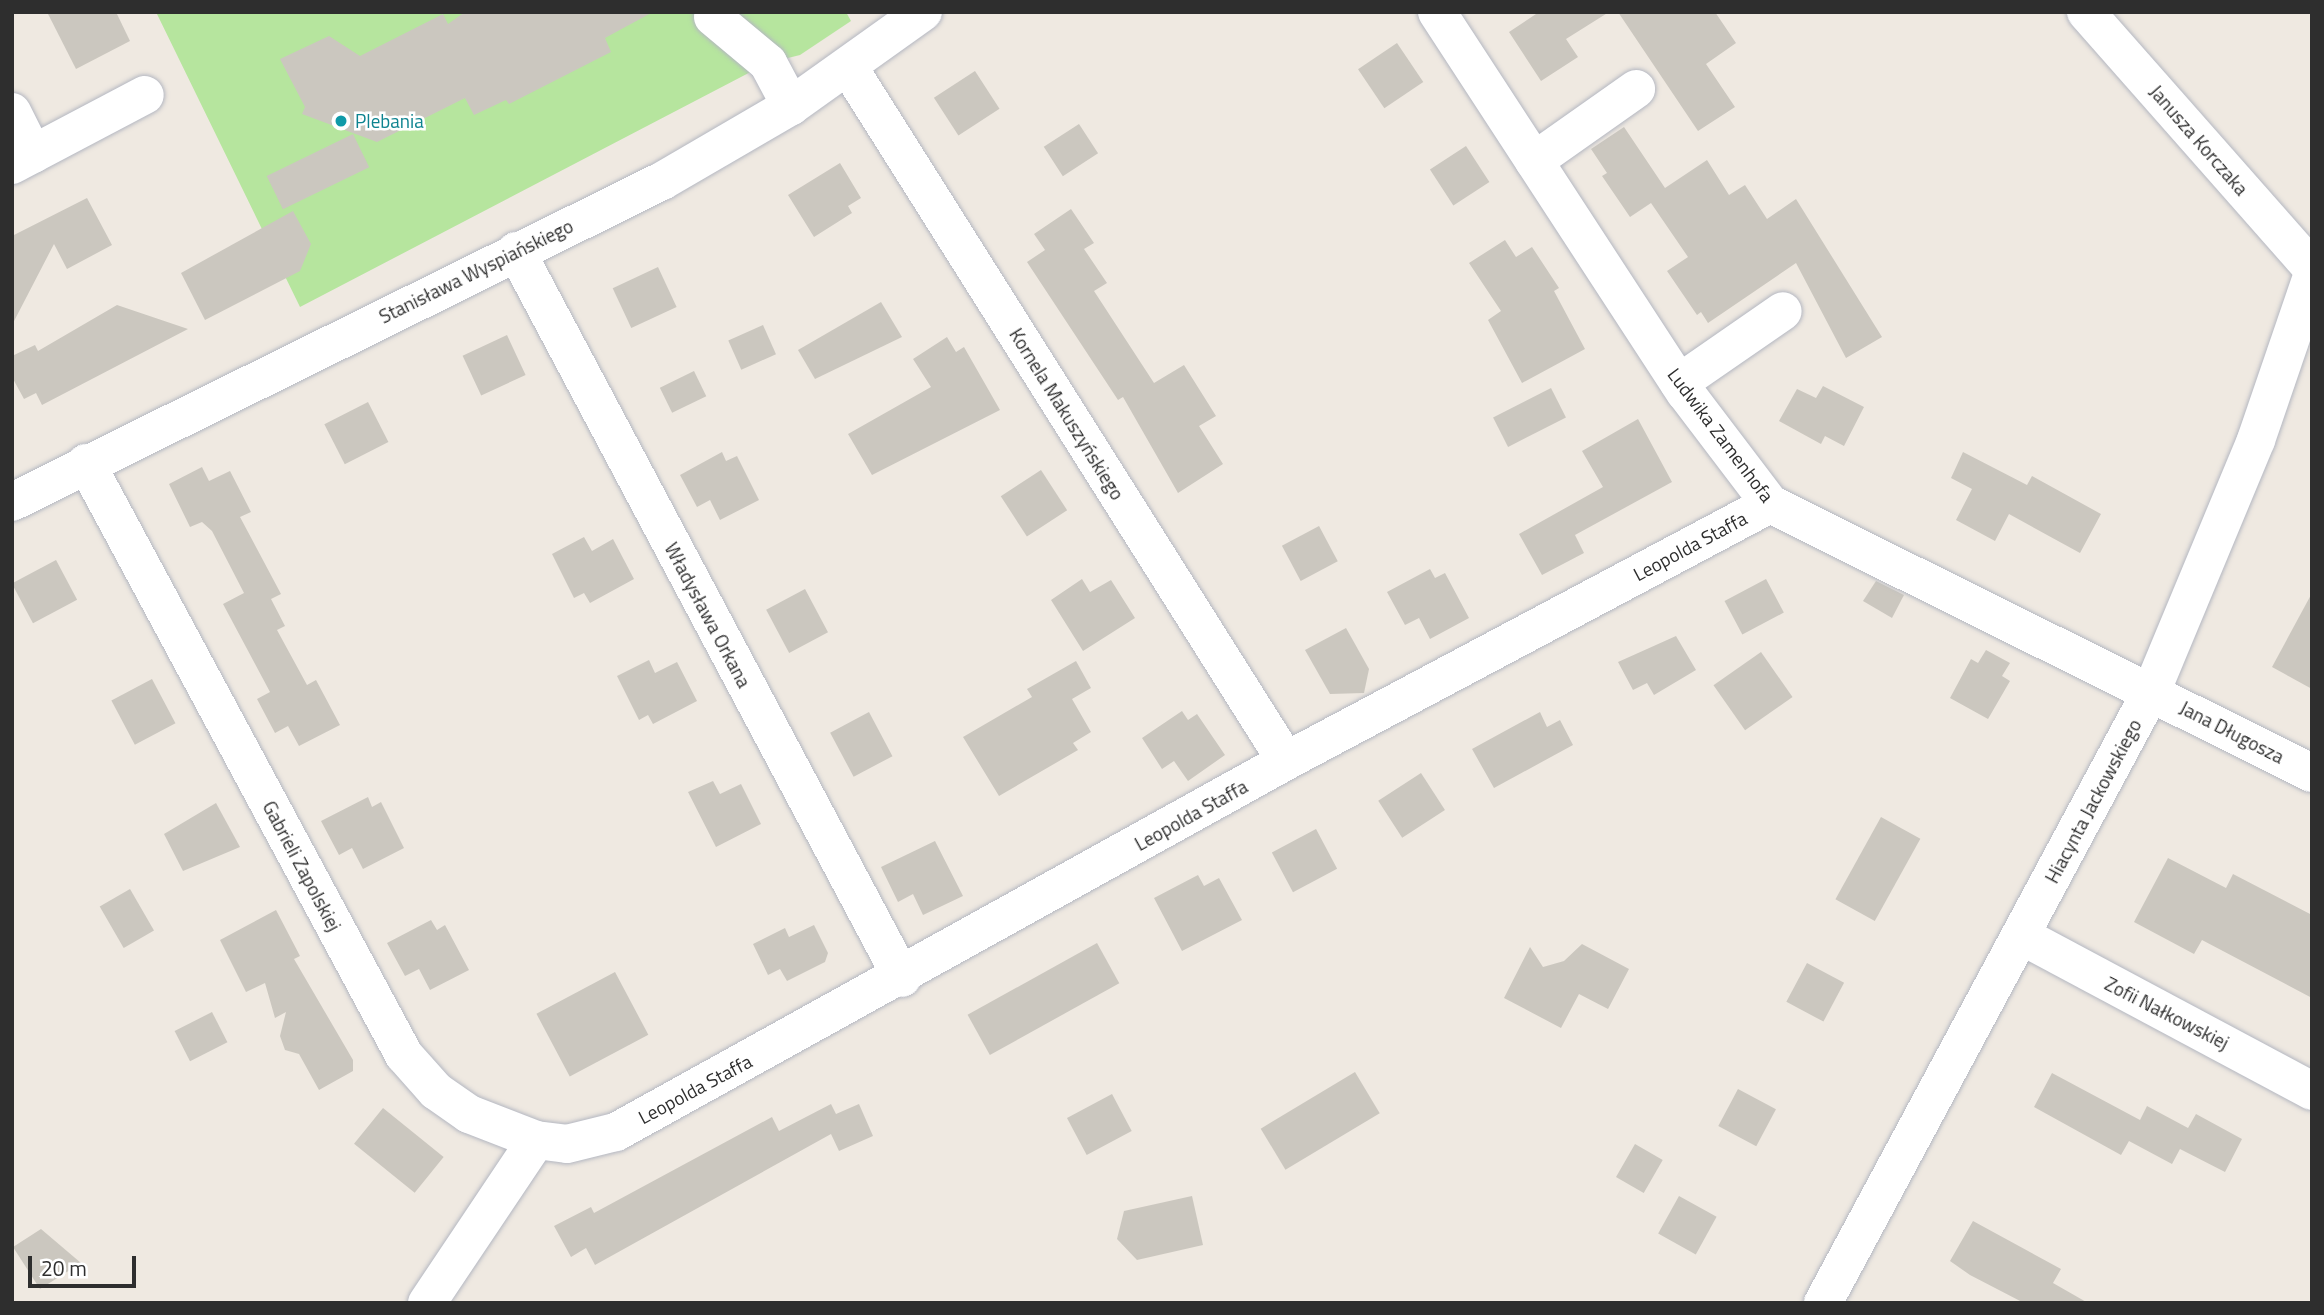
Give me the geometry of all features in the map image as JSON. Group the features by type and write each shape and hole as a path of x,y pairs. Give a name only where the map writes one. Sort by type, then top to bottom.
{"street":[{"name":"Ludwika Zamenhofa","path":"1437,12 1679,383 1770,504 2152,690"},
{"name":"Janusza Korczaka","path":"2086,12 2312,268"},
{"path":"713,17 768,63 791,106"},
{"name":"Stanisława Wyspiańskiego","path":"12,502 86,463 662,181 791,106 849,68 902,19"},
{"name":"Kornela Makuszyńskiego","path":"849,68 1286,761"},
{"path":"1534,161 1636,89"},
{"path":"12,112 23,160 145,95"},
{"name":"Władysława Orkana","path":"516,251 902,978"},
{"name":"Hiacynta Jackowskiego","path":"1836,1298 2152,690 2251,452 2312,276"},
{"path":"1679,383 1783,311"},
{"name":"Gabrieli Zapolskiej","path":"86,463 404,1055 436,1091 469,1114 536,1140 567,1144 616,1132"},
{"name":"Leopolda Staffa","path":"616,1132 902,978 1286,761 1770,504"},
{"name":"Jana Długosza","path":"2152,690 2312,773"},
{"name":"Zofii Nałkowskiej","path":"2022,936 2312,1091"},
{"path":"428,1303 536,1140"}],"green space":[{"path":"156,12 846,12 851,21 800,55 768,63 300,307"}],"building":[{"path":"47,12 116,12 130,41 76,69"},
{"path":"465,12 653,12 605,38 611,52 509,104 506,100 474,115 465,98 377,142 302,114 305,107 280,59 329,36 360,56 443,14 448,24"},
{"path":"1539,12 1609,12 1566,39 1578,57 1541,81 1509,32"},
{"path":"1618,12 1715,12 1736,43 1706,64 1735,107 1698,131"},
{"path":"1397,43 1423,82 1384,108 1358,69"},
{"path":"975,71 1000,109 958,135 934,98"},
{"path":"1079,124 1098,153 1063,176 1044,147"},
{"path":"1624,127 1665,188 1707,160 1729,195 1745,185 1767,219 1796,199 1882,337 1846,358 1796,263 1708,323 1701,312 1697,315 1667,271 1688,257 1651,203 1630,217 1602,176 1607,173 1591,149"},
{"path":"353,134 369,167 283,209 267,176"},
{"path":"1466,146 1489,182 1453,205 1430,169"},
{"path":"840,163 861,198 848,206 852,213 814,237 788,195"},
{"path":"87,198 112,245 67,269 54,244 12,325 12,236"},
{"path":"1071,209 1094,243 1084,249 1107,283 1094,291 1154,383 1184,365 1216,416 1199,426 1223,464 1178,493 1123,397 1118,400 1027,262 1045,250 1034,234"},
{"path":"293,211 311,244 300,271 205,320 181,273"},
{"path":"1505,240 1516,257 1532,247 1559,288 1554,291 1585,349 1522,383 1488,320 1501,311 1469,263"},
{"path":"658,267 677,307 631,328 613,288"},
{"path":"881,302 902,337 815,379 798,350"},
{"path":"117,305 188,329 42,405 36,393 24,399 12,377 12,356 35,345 38,351"},
{"path":"763,325 776,354 741,370 728,340"},
{"path":"507,335 526,375 481,396 463,356"},
{"path":"947,337 956,352 964,347 1000,410 872,475 848,434 931,387 913,359"},
{"path":"694,371 706,396 672,413 660,388"},
{"path":"1823,386 1864,407 1844,446 1825,436 1821,444 1779,421 1797,389 1816,398"},
{"path":"1551,388 1566,417 1508,447 1493,418"},
{"path":"368,402 388,442 345,464 324,424"},
{"path":"1638,419 1672,482 1575,535 1584,553 1542,575 1519,534 1603,487 1582,451"},
{"path":"722,452 726,461 737,456 759,500 720,520 710,500 697,507 680,475"},
{"path":"1963,452 2027,485 2032,476 2101,514 2080,553 2009,514 1995,541 1956,520 1972,489 1951,478"},
{"path":"202,467 209,481 230,471 251,512 240,517 281,594 271,599 285,626 277,630 307,685 316,680 340,725 299,746 288,726 275,733 257,699 270,692 223,604 244,593 212,531 202,522 190,527 169,484"},
{"path":"1041,470 1067,510 1027,536 1001,496"},
{"path":"1319,526 1338,561 1301,581 1282,546"},
{"path":"584,537 592,551 613,539 634,579 590,603 584,593 574,598 552,554"},
{"path":"56,560 77,600 33,623 12,583"},
{"path":"1430,569 1435,578 1445,573 1469,618 1430,639 1419,618 1405,625 1387,592"},
{"path":"1082,579 1090,592 1111,580 1135,618 1083,651 1051,600"},
{"path":"1766,579 1784,613 1742,635 1725,601"},
{"path":"1876,581 1904,595 1892,618 1863,601"},
{"path":"805,589 828,632 789,653 766,610"},
{"path":"2312,593 2312,689 2272,667"},
{"path":"1346,628 1369,669 1364,693 1330,694 1305,650"},
{"path":"1676,636 1696,670 1654,695 1647,683 1633,690 1618,662"},
{"path":"1986,650 2010,663 2002,676 2010,681 1988,719 1950,698 1971,659 1978,663"},
{"path":"1761,652 1793,697 1745,730 1713,685"},
{"path":"649,660 655,673 677,662 697,701 653,724 648,715 639,720 617,676"},
{"path":"1076,661 1091,688 1072,699 1091,732 1073,743 1078,750 999,796 963,737 1032,697 1027,689"},
{"path":"152,679 175,723 135,745 111,701"},
{"path":"1182,711 1188,720 1197,714 1225,755 1188,781 1174,761 1162,769 1142,738"},
{"path":"869,712 892,756 854,777 830,733"},
{"path":"1540,712 1547,727 1560,720 1573,745 1494,788 1472,749"},
{"path":"1421,773 1445,810 1402,838 1378,801"},
{"path":"713,781 720,794 741,784 761,824 716,847 688,792"},
{"path":"368,797 372,807 381,802 404,848 363,869 352,848 339,855 321,821"},
{"path":"216,803 240,847 183,871 164,834"},
{"path":"1881,817 1920,839 1875,921 1835,899"},
{"path":"1316,829 1337,869 1293,892 1272,852"},
{"path":"935,841 963,896 923,915 913,894 898,902 881,867"},
{"path":"2168,858 2226,888 2233,874 2312,915 2312,998 2202,940 2194,954 2134,922"},
{"path":"1198,875 1204,886 1219,878 1242,920 1182,951 1154,898"},
{"path":"130,889 154,931 124,948 100,906"},
{"path":"276,910 300,956 294,959 353,1060 353,1071 319,1090 299,1054 285,1050 280,1036 286,1012 275,1018 265,983 246,992 220,940"},
{"path":"431,920 437,930 445,925 469,970 430,990 419,969 405,976 387,943"},
{"path":"814,925 828,953 825,962 787,981 780,969 768,975 753,944 785,928 789,937"},
{"path":"1097,943 1119,983 990,1055 968,1015"},
{"path":"1582,944 1629,969 1608,1009 1579,994 1561,1028 1504,998 1530,947 1543,967 1564,961"},
{"path":"1807,963 1844,983 1823,1022 1786,1002"},
{"path":"615,972 648,1035 570,1076 536,1014"},
{"path":"212,1012 227,1042 190,1061 175,1031"},
{"path":"1355,1072 1380,1113 1285,1170 1261,1129"},
{"path":"2052,1073 2140,1120 2147,1106 2188,1128 2196,1114 2242,1139 2225,1172 2180,1149 2172,1164 2129,1141 2121,1155 2034,1107"},
{"path":"1738,1089 1776,1109 1756,1146 1718,1126"},
{"path":"1112,1094 1132,1131 1087,1155 1067,1118"},
{"path":"831,1104 836,1114 859,1104 873,1136 839,1151 831,1134 595,1265 586,1248 571,1257 554,1226 591,1207 594,1213 772,1117 779,1131"},
{"path":"383,1108 444,1157 415,1193 354,1144"},
{"path":"1635,1144 1663,1160 1644,1193 1616,1177"},
{"path":"1192,1196 1203,1245 1137,1260 1117,1239 1124,1211"},
{"path":"1679,1196 1717,1217 1696,1254 1658,1234"},
{"path":"1973,1221 2061,1269 2053,1283 2088,1303 2024,1303 1970,1275 1950,1261"},
{"path":"41,1229 81,1263 40,1289 13,1247"}],"place":[{"name":"Plebania","path":"341,121"}]}
